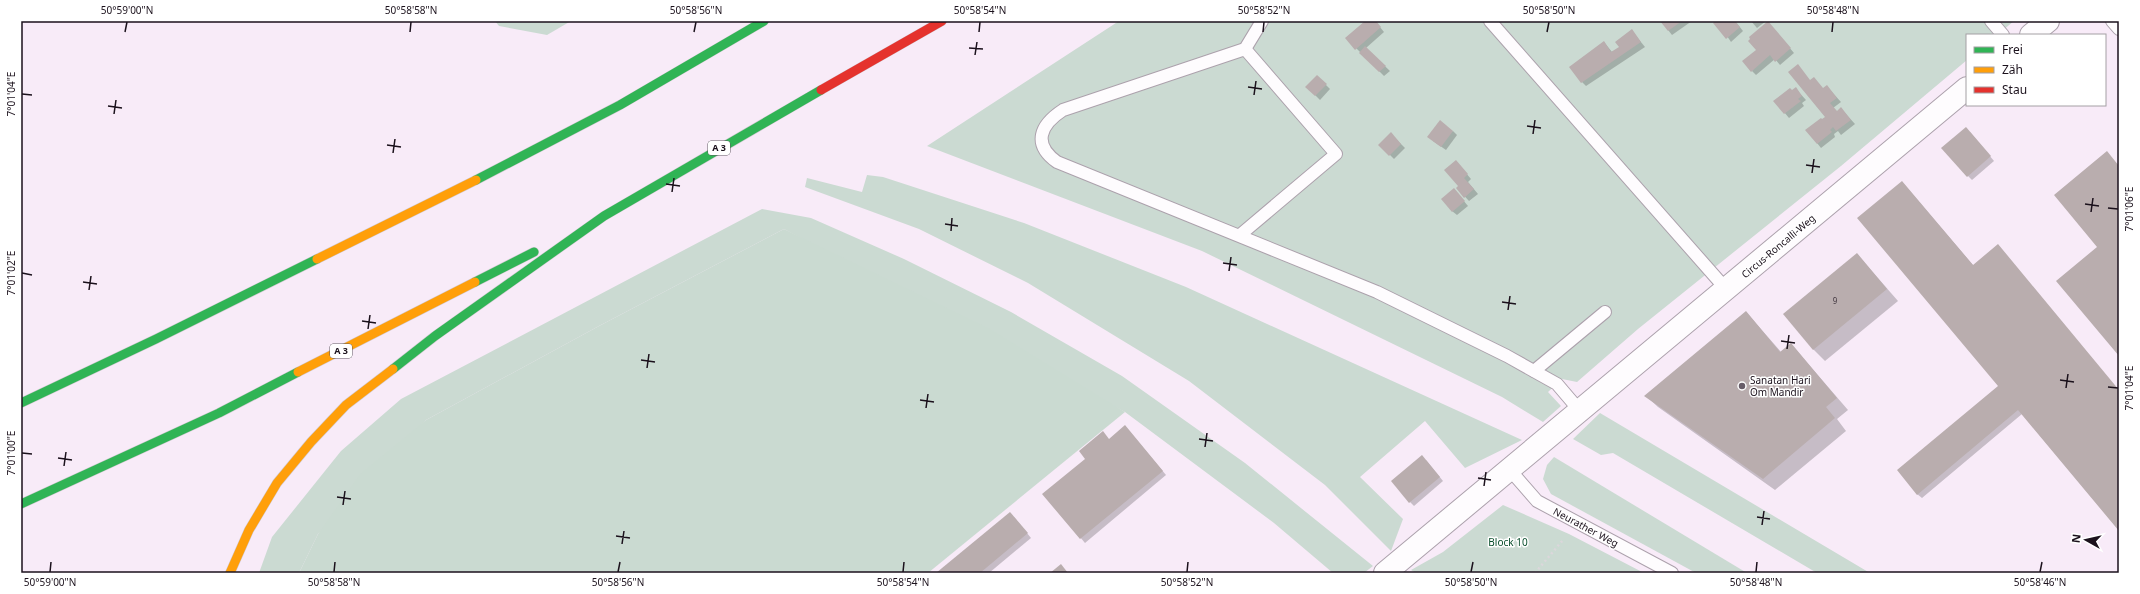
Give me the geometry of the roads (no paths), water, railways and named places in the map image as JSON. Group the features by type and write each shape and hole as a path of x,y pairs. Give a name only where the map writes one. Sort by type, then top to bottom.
{"highway":[{"path":"21,403 149,342 504,166 620,104 764,21"},
{"name":"A 3","path":"21,504 219,413 604,216 658,183 942,21"},
{"path":"230,573 249,530 277,483 311,442 346,405 435,336 604,216"}],"street":[{"path":"2032,34 2048,21"},
{"name":"Circus-Roncalli-Weg","path":"1585,407 1966,89"},
{"path":"1385,573 1585,407"}],"lane":[{"path":"1262,21 1245,49 1063,110 1045,125 1041,136 1043,146 1050,156 1057,162 1240,235 1377,292 1507,356 1557,384 1585,407"},
{"path":"1490,21 1726,289"},
{"path":"1991,21 2002,34"},
{"path":"2112,21 2119,29"},
{"path":"1240,235 1336,154 1245,49"},
{"path":"1534,371 1605,312"},
{"name":"Neurather Weg","path":"1510,470 1536,501 1672,573"}],"place":[{"name":"Sanatan Hari Om Mandir","path":"1742,386"}],"park label":[{"name":"Block 10","path":"1508,542"}]}
